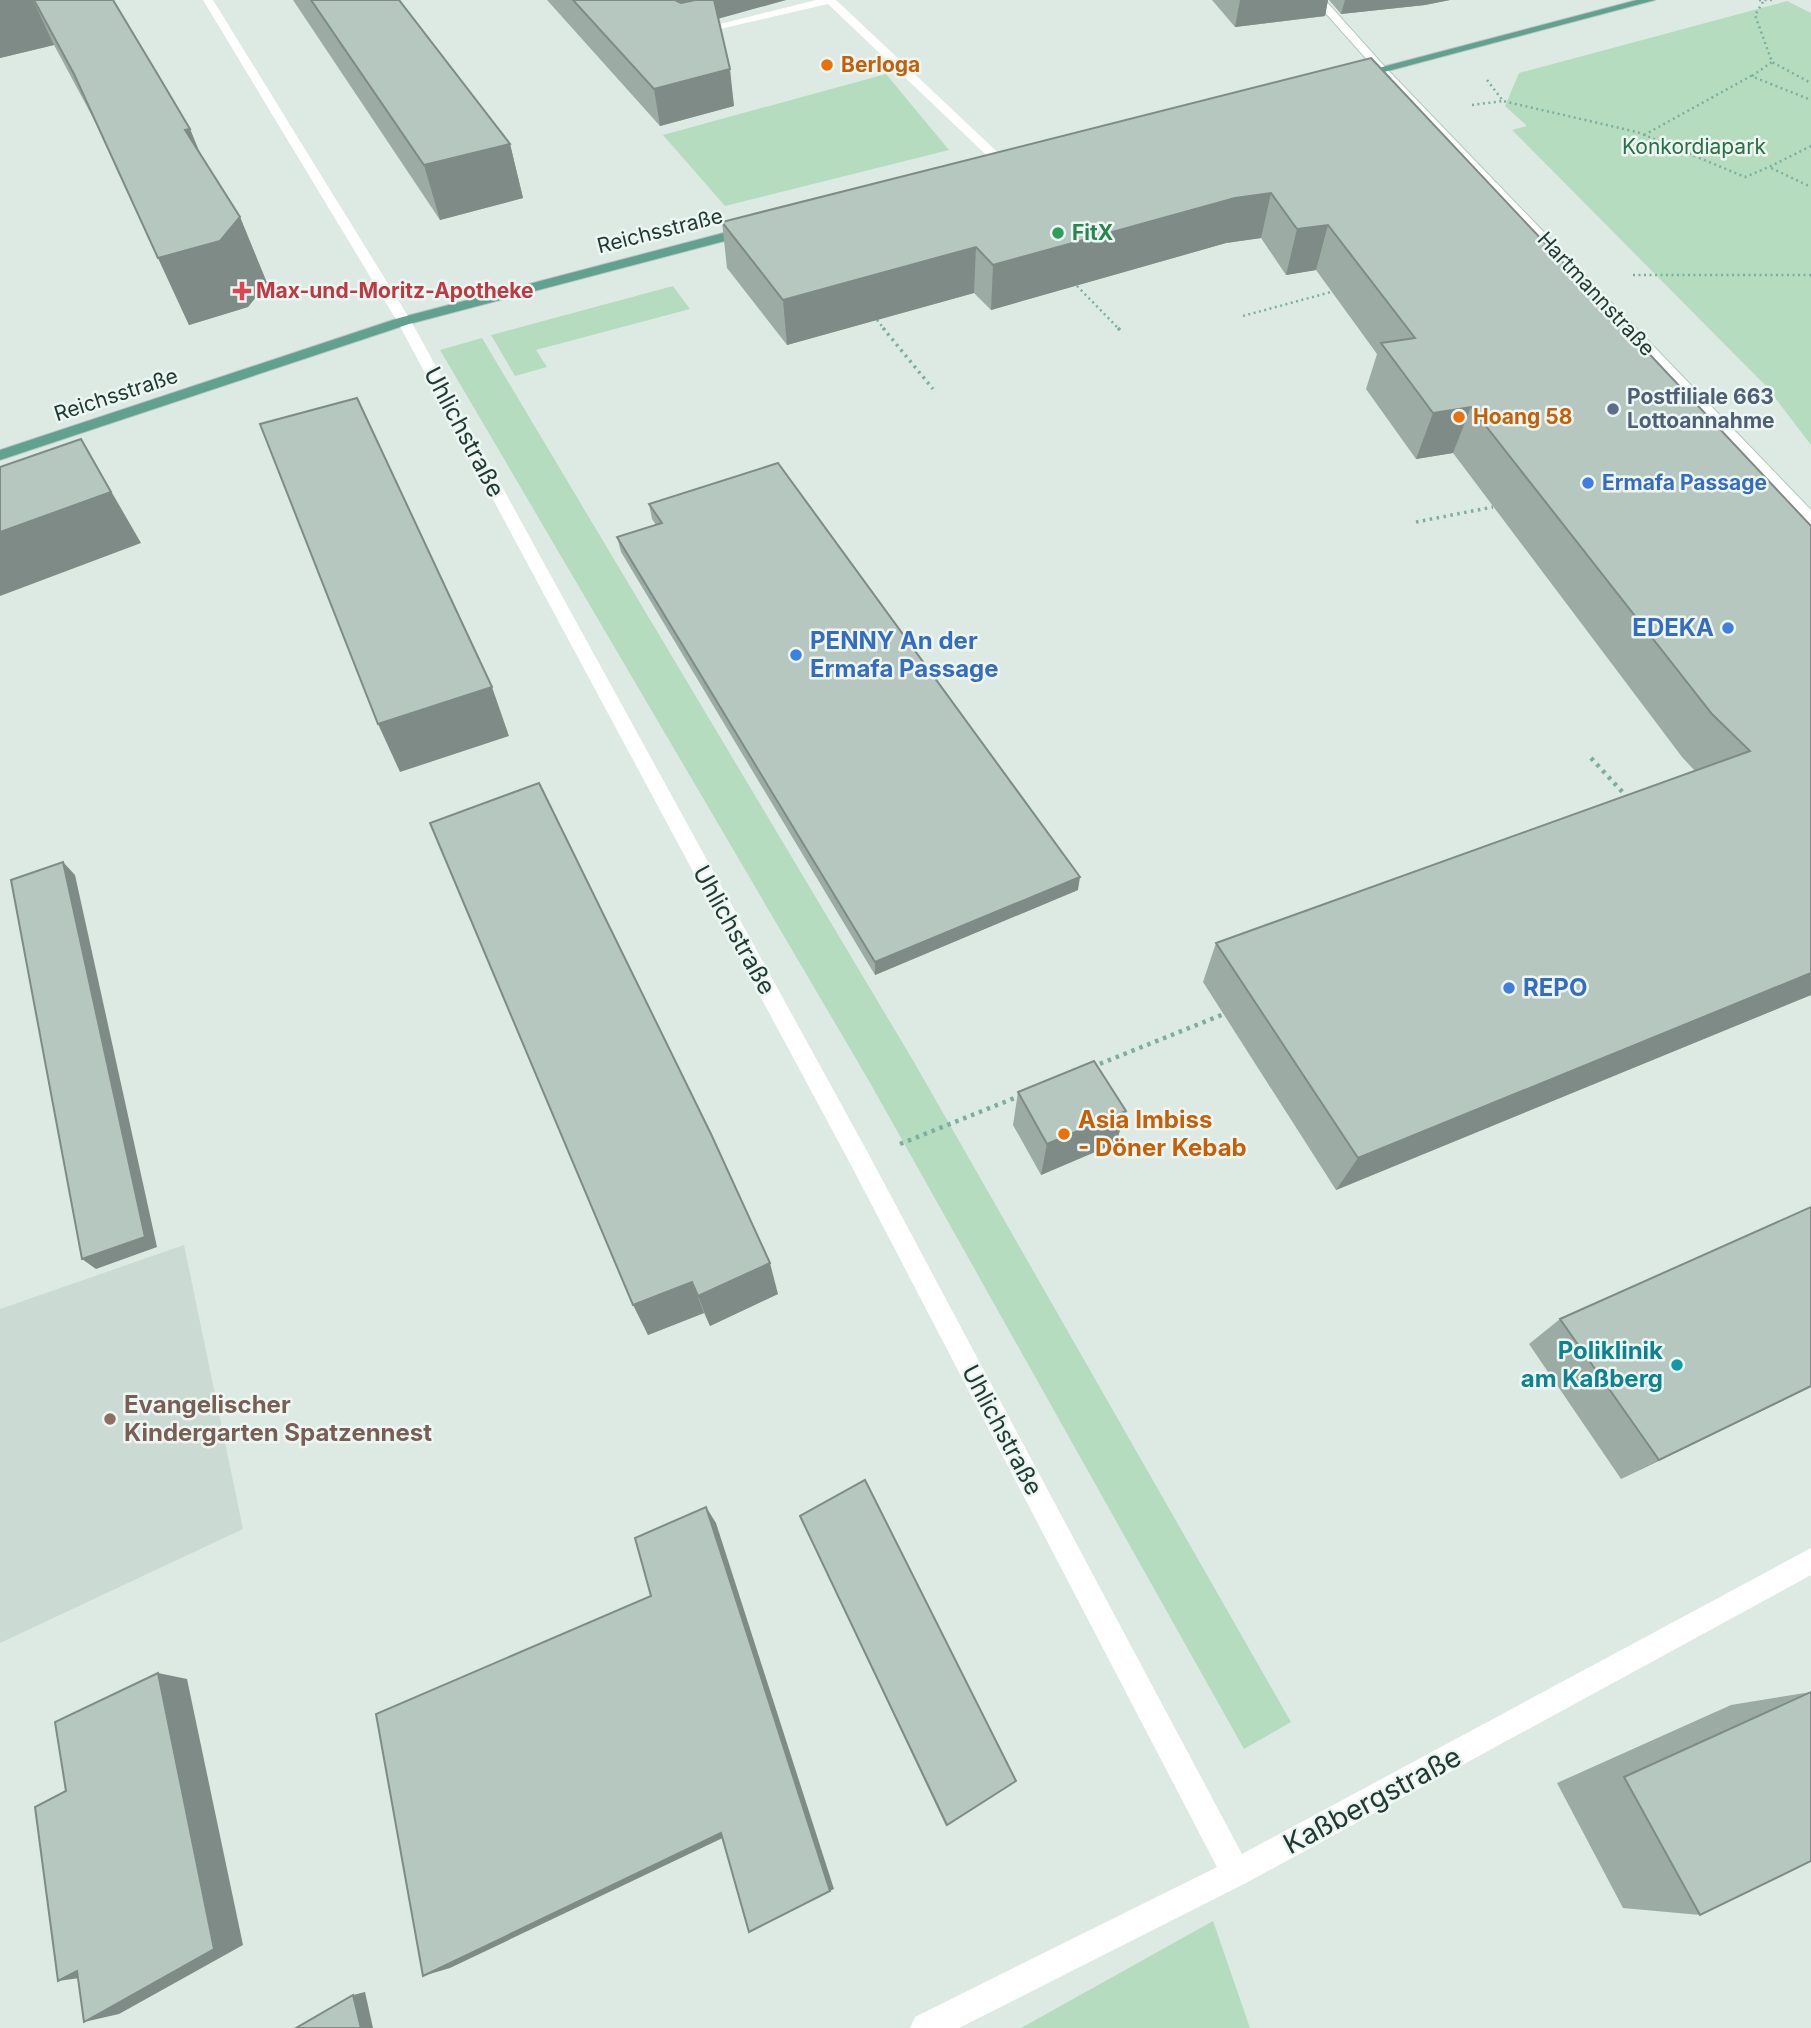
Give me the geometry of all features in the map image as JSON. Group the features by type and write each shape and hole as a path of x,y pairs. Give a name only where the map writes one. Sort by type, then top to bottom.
{"main road":[{"path":"1343,79 1650,0"},
{"path":"999,168 1018,163"},
{"name":"Reichsstraße","path":"0,455 404,321 766,226"}],"street":[{"name":"Uhlichstraße","path":"208,0 404,321 860,1160 1236,1873"},
{"path":"685,34 830,0 999,168"},
{"name":"Hartmannstraße","path":"1319,0 1381,69 1811,520"},
{"name":"Kaßbergstraße","path":"926,2028 1236,1873 1811,1561"}],"path":[{"path":"1772,0 1761,1 1755,15 1772,62 1811,83"},
{"path":"1463,47 1503,101 1644,135 1745,177 1811,146"},
{"path":"1644,135 1772,62"},
{"path":"1751,76 1811,100"},
{"path":"1769,167 1811,187"},
{"path":"1578,274 1752,277 1811,275"},
{"path":"1077,286 1123,333"},
{"path":"1243,316 1331,292"},
{"path":"877,320 933,389"},
{"path":"1416,522 1493,507"},
{"path":"1591,758 1629,799"},
{"path":"1086,1069 1224,1014"},
{"path":"860,1160 1023,1094"}],"shaded area":[{"name":"Evangelischer Kindergarten Spatzennest","path":"184,1245 243,1529 0,1643 0,1309"}],"green space":[{"name":"Konkordiapark","path":"1787,1 1811,13 1811,445 1766,386 1512,130 1527,126 1505,106 1519,73"},
{"path":"886,74 949,150 725,206 663,135"},
{"path":"673,286 690,309 536,350 547,367 515,376 491,335"},
{"path":"482,338 914,1062 1291,1722 1244,1749 869,1081 440,350"},
{"path":"1213,1921 1250,2028 1021,2028"}],"building":[{"path":"34,0 113,0 190,129 185,130 240,217 220,241 158,258 74,74"},
{"path":"311,0 399,0 510,144 424,165"},
{"path":"573,0 675,0 681,3 714,0 730,69 654,89"},
{"path":"1371,58 1811,526 1811,973 1358,1158 1216,943 1750,751 1712,714 1471,407 1433,413 1381,343 1415,338 1328,225 1297,229 1271,193 1235,198 993,265 976,247 783,300 722,222"},
{"path":"357,398 492,687 378,724 260,424"},
{"path":"81,439 111,492 0,532 0,467"},
{"path":"778,463 1080,877 875,962 617,537 662,523 649,504"},
{"path":"539,783 711,1134 770,1263 698,1296 692,1282 633,1305 430,823"},
{"path":"63,862 145,1237 82,1259 11,880"},
{"path":"1094,1061 1126,1111 1047,1144 1018,1092"},
{"name":"Poliklinik am Kaßberg","path":"1811,1207 1811,1386 1659,1460 1560,1319"},
{"path":"865,1480 1016,1781 947,1825 800,1516"},
{"path":"706,1507 830,1891 749,1932 721,1833 423,1976 376,1714 651,1596 635,1538"},
{"path":"158,1673 214,1949 84,2022 77,1971 58,1981 35,1807 66,1791 55,1722"},
{"path":"1811,1692 1811,1861 1700,1915 1624,1777"},
{"path":"353,1995 361,2028 296,2028"}],"place":[{"name":"Berloga","path":"827,65"},
{"name":"FitX","path":"1058,233"},
{"name":"Max-und-Moritz-Apotheke","path":"242,291"},
{"name":"Postfiliale 663 Lottoannahme","path":"1613,409"},
{"name":"Hoang 58","path":"1459,417"},
{"name":"Ermafa Passage","path":"1588,483"},
{"name":"EDEKA","path":"1728,628"},
{"name":"PENNY An der Ermafa Passage","path":"796,655"},
{"name":"REPO","path":"1509,988"},
{"name":"Asia Imbiss - Döner Kebab","path":"1064,1134"},
{"name":"Poliklinik am Kaßberg","path":"1677,1365"},
{"name":"Evangelischer Kindergarten Spatzennest","path":"110,1419"}]}
